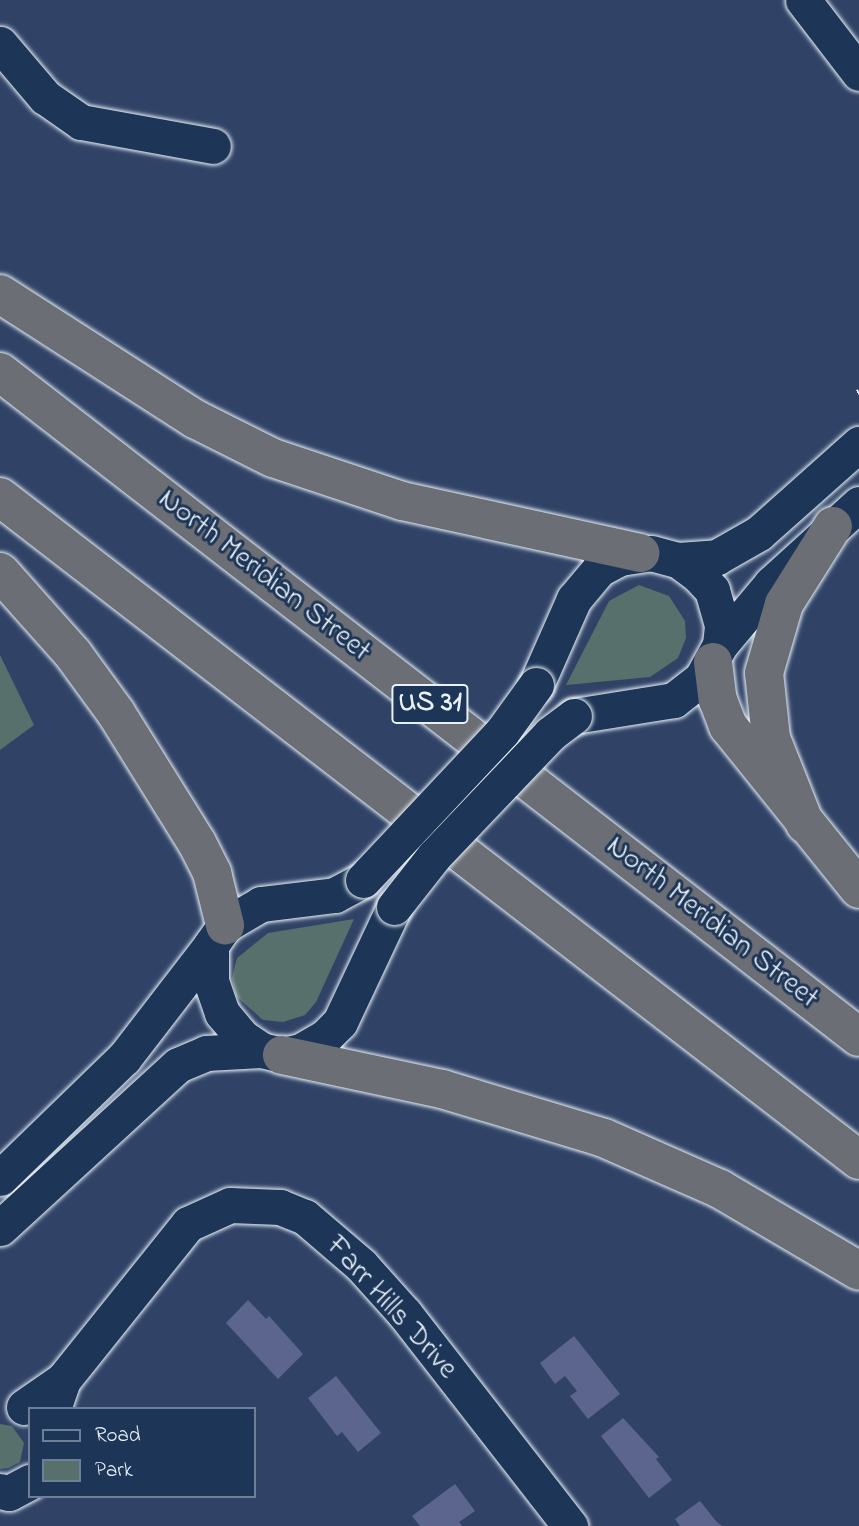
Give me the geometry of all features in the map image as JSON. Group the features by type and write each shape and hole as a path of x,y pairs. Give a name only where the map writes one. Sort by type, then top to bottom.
{"highway":[{"path":"0,294 195,419 273,458 402,501 640,553"},
{"name":"North Meridian Street","path":"0,372 859,1037"},
{"path":"0,497 859,1160"},
{"path":"805,824 771,738 764,673 784,604 846,515"},
{"path":"0,572 73,654 116,713 197,843 212,873 218,935"},
{"path":"717,653 718,699 728,726 859,889"},
{"path":"271,1053 442,1089 604,1138 720,1189 859,1271"}],"street":[{"path":"803,0 859,73"},
{"path":"0,44 45,97 81,122 213,146"},
{"path":"0,1178 124,1058 218,935 261,904 335,895 363,880 502,732 536,685 584,583 620,558 640,553 678,559 717,557 750,538 859,444"},
{"path":"0,1228 178,1065 206,1053 271,1053 307,1047 340,1022 394,907 434,856 550,734 574,716 674,699 702,678 717,653 771,584 846,515"},
{"path":"678,559 712,590 722,626 717,653"},
{"path":"218,935 216,1001 231,1025 271,1053"},
{"name":"Farr Hills Drive","path":"34,1401 188,1224 230,1205 280,1207 305,1217 361,1265 405,1314 570,1526"},
{"path":"0,1491 9,1493 28,1483"}],"green space":[{"path":"639,585 669,596 685,621 686,638 678,658 650,677 566,685 609,601"},
{"path":"0,655 34,725 0,750"},
{"path":"354,919 316,1002 305,1015 283,1022 263,1020 236,996 232,978 237,958 268,933"},
{"path":"0,1424 12,1426 24,1443 20,1462 0,1469"}],"building":[{"path":"248,1300 266,1319 269,1316 303,1354 278,1379 226,1323"},
{"path":"574,1336 620,1394 588,1419 570,1396 577,1391 565,1376 555,1384 540,1363"},
{"path":"336,1376 381,1433 358,1452 342,1432 337,1436 308,1398"},
{"path":"623,1418 659,1457 656,1459 672,1480 649,1498 601,1436"},
{"path":"455,1484 475,1511 459,1522 462,1526 420,1526 412,1516"},
{"path":"700,1501 722,1526 680,1526 675,1519"}]}
